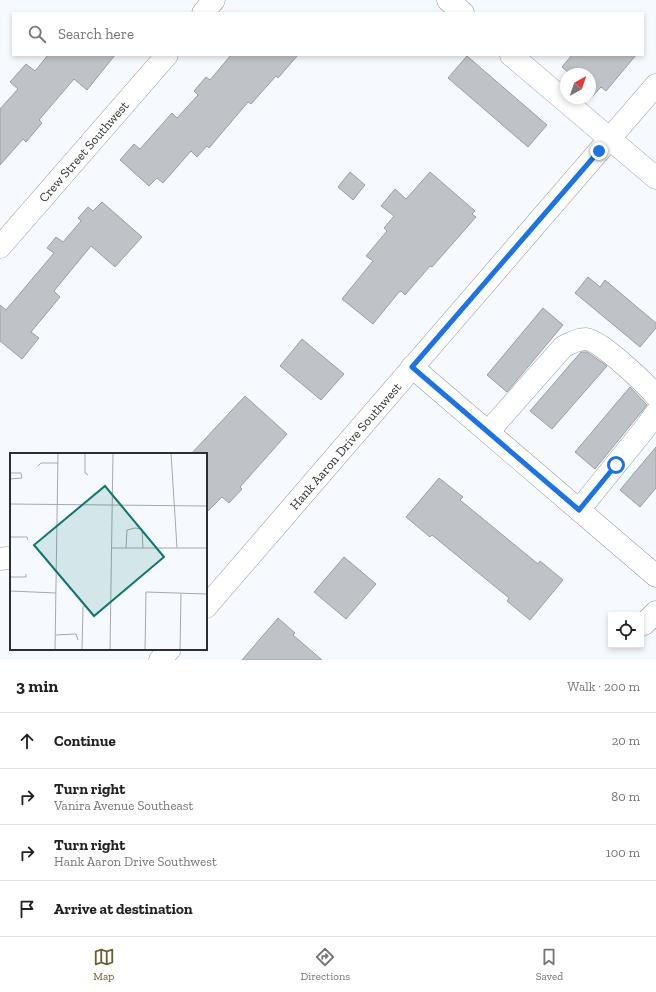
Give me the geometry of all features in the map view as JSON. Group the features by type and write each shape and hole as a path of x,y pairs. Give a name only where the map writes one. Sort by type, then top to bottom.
{"street":[{"path":"204,12 214,0"},
{"path":"448,0 462,12"},
{"name":"Crew Street Southwest","path":"0,247 166,56"},
{"path":"512,56 656,178"},
{"name":"Hank Aaron Drive Southwest","path":"207,606 656,85"},
{"path":"488,432 563,347 576,340 588,339 605,349 645,383 656,396"},
{"path":"412,367 656,576"},
{"path":"579,510 656,413"},
{"path":"160,660 169,650"}],"building":[{"path":"47,56 114,56 87,90 74,79 39,120 42,123 26,142 23,139 0,165 0,109 18,89 10,82 26,64 35,71"},
{"path":"230,56 297,56 278,78 276,76 251,104 248,102 209,148 207,146 197,157 191,151 163,183 157,178 149,186 120,160 134,144 140,149 172,113 177,118 198,95 194,91 206,77 210,80"},
{"path":"467,56 547,125 528,147 448,78"},
{"path":"571,56 635,56 606,91 601,87 596,92 596,68 562,67"},
{"path":"350,172 365,185 353,200 338,187"},
{"path":"430,172 475,211 472,214 476,217 405,295 401,291 399,292 373,324 342,299 373,261 366,256 387,231 384,228 394,216 381,206 395,189 406,199"},
{"path":"102,202 142,237 115,267 91,246 54,291 60,297 31,332 39,338 22,359 0,341 0,305 6,310 54,253 47,248 56,237 63,242 81,221 78,218 88,207 93,211"},
{"path":"588,277 600,287 605,280 656,323 656,328 640,347 575,293"},
{"path":"543,308 563,325 507,392 487,375"},
{"path":"302,339 344,374 321,400 280,366"},
{"path":"581,352 587,352 607,366 552,429 530,411"},
{"path":"630,387 647,405 595,469 575,452"},
{"path":"245,396 287,434 240,487 242,489 229,503 222,497 207,512 207,453 192,453"},
{"path":"656,447 656,488 640,507 620,490"},
{"path":"439,478 463,497 460,500 538,564 540,561 563,580 530,620 507,601 509,598 432,535 430,537 406,517"},
{"path":"344,557 376,584 346,619 314,592"},
{"path":"278,618 295,633 293,635 322,660 242,660"}],"route":[{"path":"599,151 412,367 579,510 616,465"}]}
